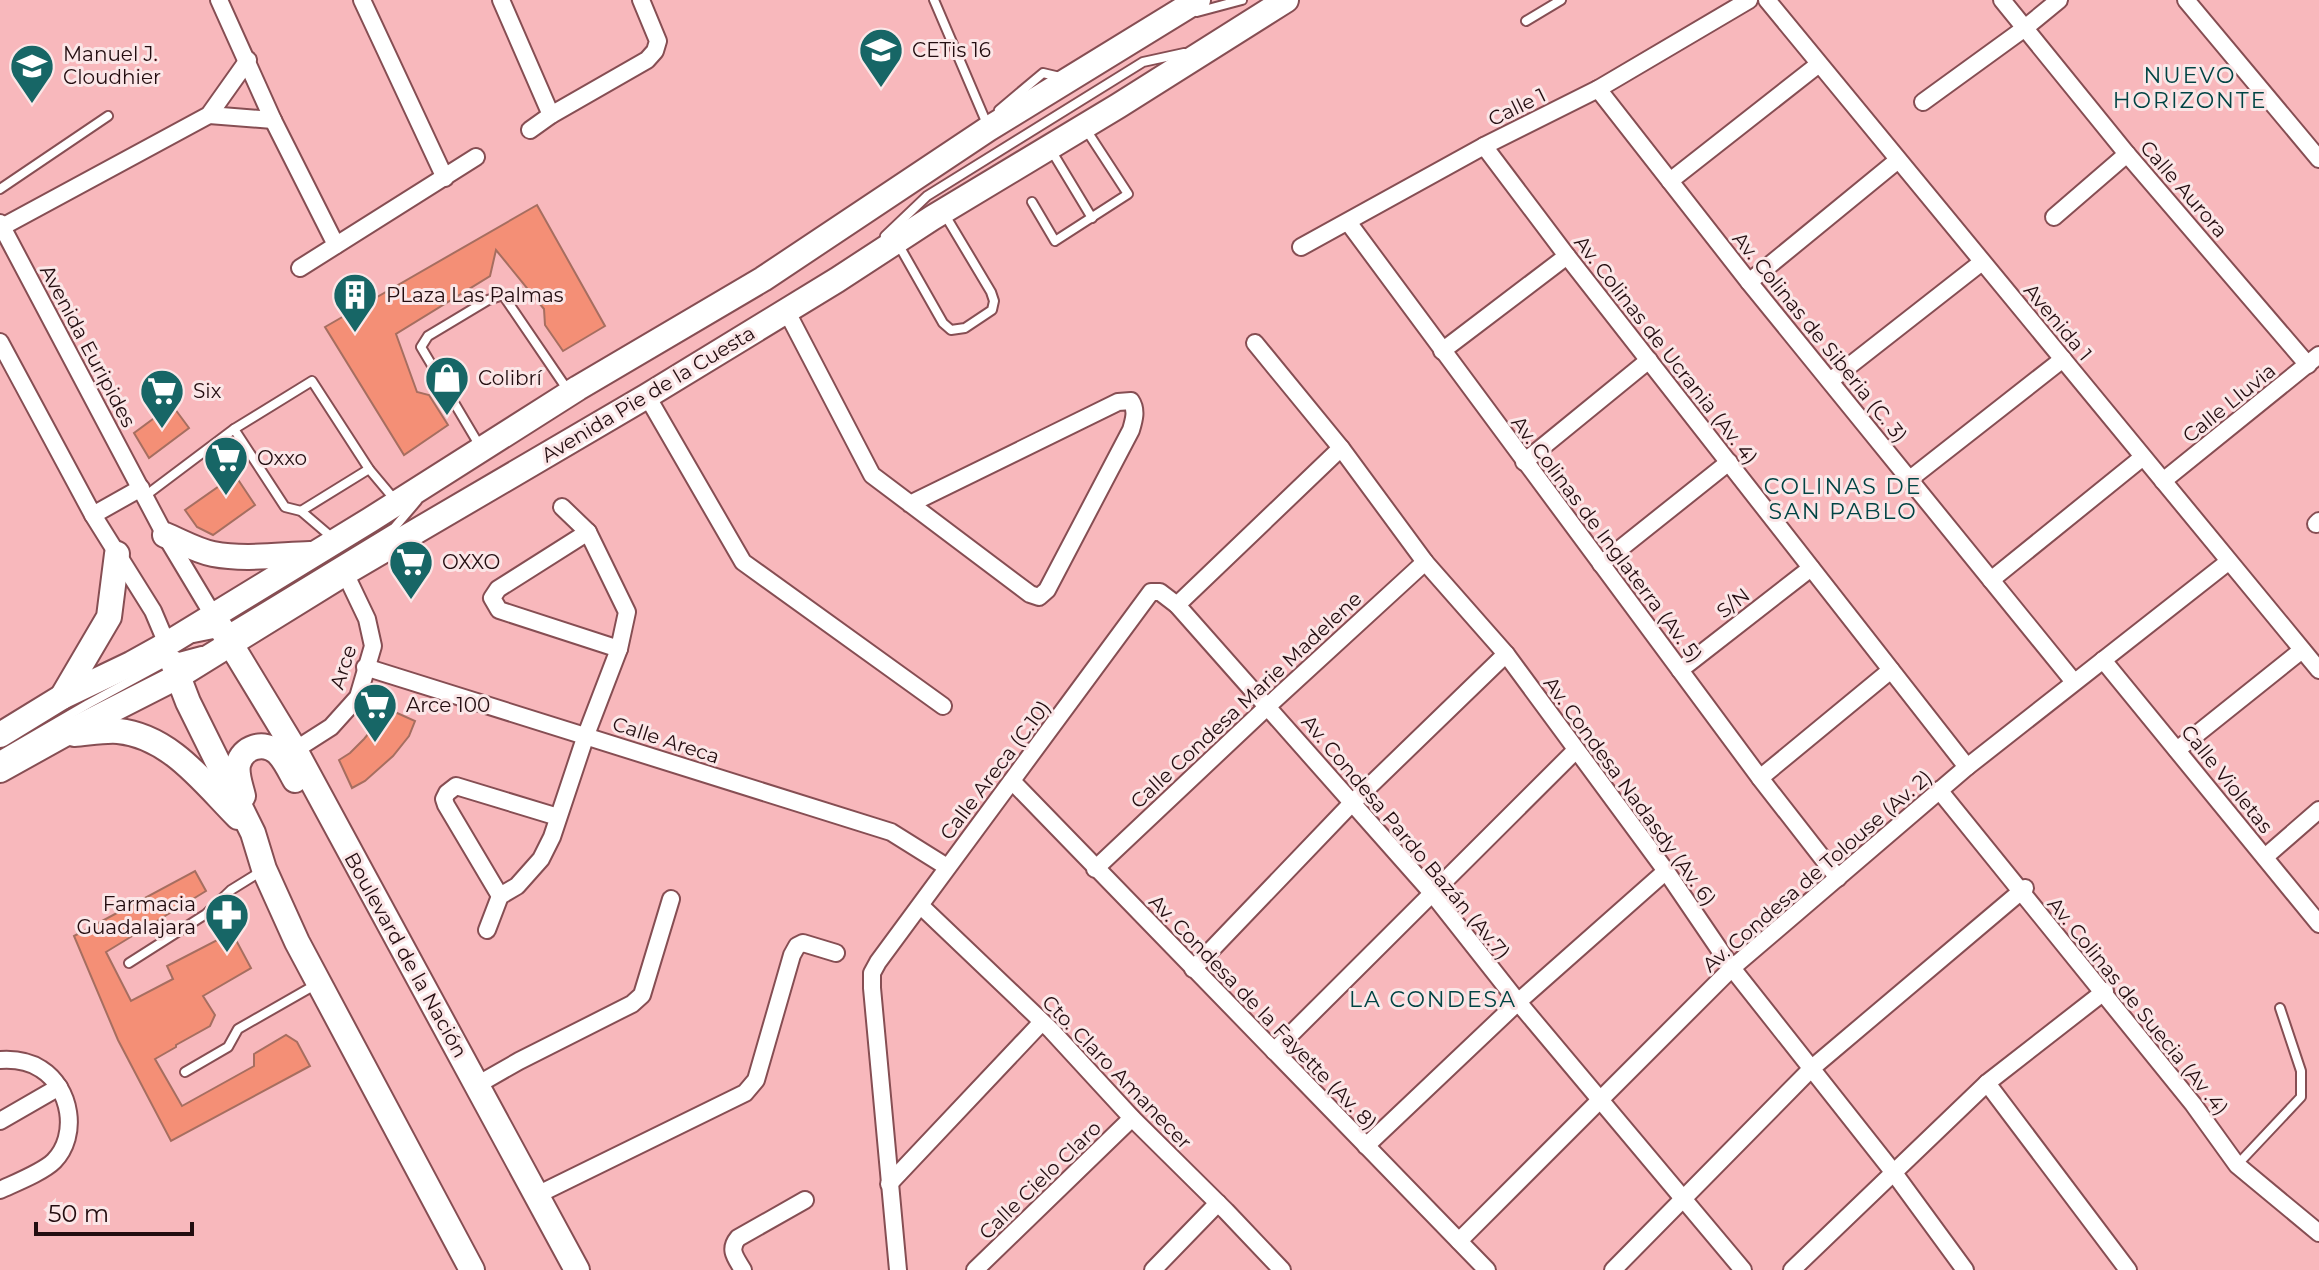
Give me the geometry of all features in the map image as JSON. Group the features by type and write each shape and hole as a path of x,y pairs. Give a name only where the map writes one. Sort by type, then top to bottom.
{"main road":[{"name":"Avenida Pie de la Cuesta","path":"0,735 62,697 131,664 172,660 222,630 313,554 570,393 763,279 992,126 1198,0"},
{"name":"Avenida Pie de la Cuesta","path":"0,770 63,735 172,660 222,630 345,573 647,396 1286,0"},
{"path":"165,535 209,554 240,558 313,554"},
{"path":"62,697 109,617 117,554"},
{"name":"Boulevard de la Nación","path":"222,630 295,750 577,1270"},
{"path":"172,660 253,833"},
{"path":"63,735 116,731 135,734 170,750 253,833"},
{"path":"385,916 281,756 261,746 247,751 237,770 264,869 297,942 472,1270"}],"street":[{"path":"219,0 273,120 336,245"},
{"path":"362,0 445,178"},
{"path":"501,0 551,115"},
{"path":"530,130 647,60 655,51 658,41 641,0"},
{"name":"Calle 1","path":"1301,247 1484,146 1598,89 1749,0"},
{"name":"Avenida 1","path":"1767,0 2319,670"},
{"name":"Calle Aurora","path":"2002,0 2127,154 2314,360"},
{"path":"1923,102 2059,0"},
{"path":"2186,0 2319,159"},
{"path":"1,225 209,115 248,60"},
{"path":"1670,181 1819,64"},
{"name":"Av. Colinas de Siberia (C. 3)","path":"1598,89 1749,282 2074,682"},
{"path":"209,115 273,120"},
{"name":"Av. Colinas de Ucrania (Av. 4)","path":"1484,146 1967,767"},
{"path":"2054,217 2127,154"},
{"path":"300,268 476,157"},
{"path":"1749,282 1898,160"},
{"name":"Av. Colinas de Inglaterra (Av. 5)","path":"1348,222 1760,778 1838,878"},
{"name":"Avenida Euripides","path":"1,225 165,535 222,630"},
{"path":"1442,351 1567,256"},
{"path":"1830,381 1982,262"},
{"path":"787,312 872,475 910,504 1030,594 1039,597 1047,590 1131,430 1134,406 1131,401 1118,402 910,504"},
{"path":"0,342 93,515 153,611 172,660"},
{"name":"Av. Condesa Nadasdy (Av. 6)","path":"1255,343 1341,448 1425,562 1506,654 1666,871 1732,968 1894,1173 1965,1270"},
{"path":"1910,479 2063,359"},
{"path":"1524,462 1649,360"},
{"name":"Calle Lluvia","path":"2163,481 2314,360"},
{"path":"647,396 743,562 943,706"},
{"path":"1177,605 1341,448"},
{"path":"1991,580 2143,457"},
{"path":"1601,564 1729,462"},
{"path":"93,515 143,492"},
{"path":"487,930 500,896 517,886 541,859 619,649 627,612 588,532 562,507"},
{"path":"588,532 498,589 492,598 499,610 619,649"},
{"name":"Calle Condesa Marie Madelene","path":"1095,869 1425,562"},
{"name":"Av. Condesa de Tolouse (Av. 2)","path":"1459,1241 1732,968 1967,767 2228,562"},
{"name":"S/N","path":"1680,670 1811,568"},
{"name":"Arce","path":"295,750 331,727 358,697 373,646 367,619 345,573"},
{"name":"Av. Condesa Pardo Bazán (Av.7)","path":"1151,592 1160,592 1177,605 1432,893 1518,1002 1743,1270"},
{"name":"Calle Areca (C.10)","path":"889,1184 872,973 1151,592"},
{"path":"2177,750 2302,650"},
{"path":"1193,969 1352,803 1506,654"},
{"name":"Calle Violetas","path":"2103,660 2319,924"},
{"name":"Calle Areca","path":"365,667 891,832 947,867"},
{"path":"1760,778 1891,670"},
{"path":"1274,1051 1576,750"},
{"name":"Av. Condesa de la Fayette (Av. 8)","path":"1012,781 1487,1270"},
{"path":"500,896 446,805 444,799 447,793 456,786 558,817"},
{"name":"Av. Colinas de Suecia (Av .4)","path":"1939,790 2104,991 2237,1165 2319,1233"},
{"path":"2265,857 2319,810"},
{"path":"1366,1146 1518,1002 1666,871"},
{"path":"1613,1270 1812,1068 2023,890"},
{"path":"477,1085 632,1004 642,995 671,899"},
{"name":"Cto. Claro Amanecer","path":"921,906 1042,1022 1282,1270"},
{"path":"537,1195 745,1093 756,1080 797,946 803,943 836,953"},
{"path":"1792,1270 1987,1083 2104,991"},
{"path":"898,1270 889,1184 1042,1022"},
{"path":"0,1060 14,1059 40,1068 59,1087 69,1113 69,1127 61,1153 52,1163 0,1190"},
{"path":"1987,1083 2128,1270"},
{"path":"0,1121 59,1087"},
{"name":"Calle Cielo Claro","path":"975,1270 1132,1118"},
{"path":"743,1270 732,1250 738,1238 805,1200"},
{"path":"1153,1270 1218,1203"}],"lane":[{"path":"934,0 992,126"},
{"path":"1163,21 1242,0"},
{"path":"1526,21 1561,0"},
{"path":"837,280 927,196 1129,70 1143,62 1210,48"},
{"path":"0,189 108,116"},
{"path":"1032,202 1055,241 1128,194 1084,127"},
{"path":"1050,147 1092,218"},
{"path":"897,241 943,323 951,330 965,328 992,310 994,301 943,211"},
{"path":"482,450 421,347 428,336 488,300 503,295 570,393"},
{"path":"143,492 234,429 312,381 369,469 398,502"},
{"path":"234,429 285,507 301,511 335,540"},
{"path":"301,511 369,469"},
{"path":"222,630 394,528 439,477"},
{"path":"0,755 172,660"},
{"path":"129,963 206,914 231,890 264,869"},
{"path":"185,1072 228,1047 238,1029 319,983"},
{"path":"2237,1165 2301,1097 2301,1071 2280,1008"}],"building":[{"name":"PLaza Las Palmas","path":"537,205 605,326 563,351 545,325 544,309 496,250 490,276 396,334 417,392 429,395 448,425 404,455 325,327"},
{"name":"Six","path":"172,405 189,428 149,458 134,433"},
{"name":"Oxxo","path":"235,475 255,505 213,535 197,527 185,510"},
{"path":"386,708 415,721 409,736 393,756 365,781 352,788 339,760 364,739"},
{"path":"195,871 206,891 106,952 131,1001 173,979 167,966 223,937 236,940 251,968 203,996 215,1015 210,1026 155,1059 182,1106 254,1066 254,1054 286,1035 297,1042 310,1066 171,1141 118,1040 74,936"}],"place":[{"name":"CETis 16","path":"881,89"},
{"name":"Manuel J. Cloudhier","path":"32,105"},
{"name":"PLaza Las Palmas","path":"355,334"},
{"name":"Colibrí","path":"447,417"},
{"name":"Six","path":"162,430"},
{"name":"Oxxo","path":"226,497"},
{"name":"OXXO","path":"411,601"},
{"name":"Arce 100","path":"375,744"},
{"name":"Farmacia Guadalajara","path":"227,954"}],"district":[{"name":"NUEVO HORIZONTE","path":"2190,88"},
{"name":"COLINAS DE SAN PABLO","path":"1843,498"},
{"name":"LA CONDESA","path":"1433,999"}]}
